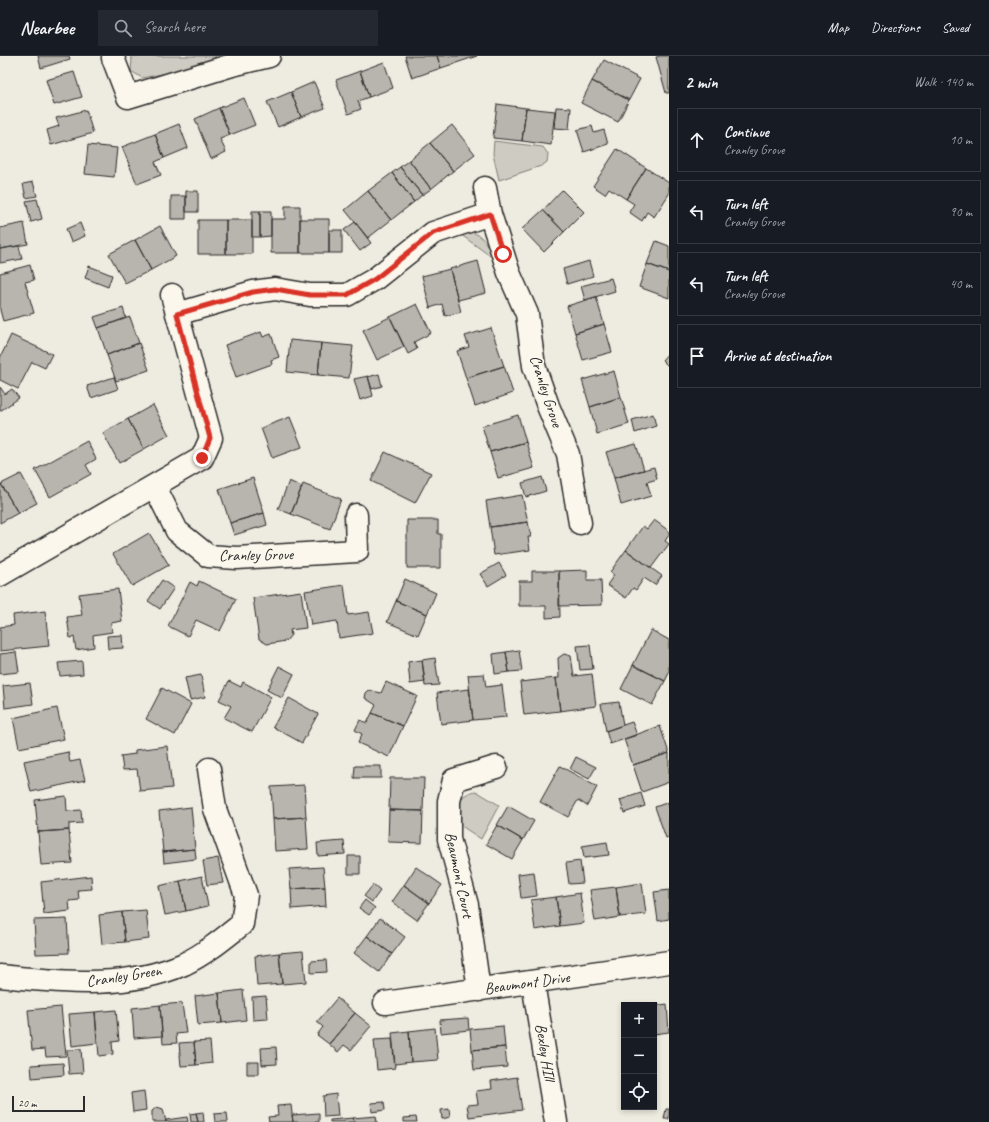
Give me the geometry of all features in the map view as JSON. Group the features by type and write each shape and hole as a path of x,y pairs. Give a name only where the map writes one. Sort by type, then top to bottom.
{"street":[{"path":"113,58 128,97 231,61 269,56"},
{"name":"Cranley Grove","path":"485,188 490,214 509,273 527,314 534,366 548,406 568,454 580,523"},
{"path":"0,575 155,487 202,458 210,438 174,305 275,289 310,295 347,295 375,279 433,233 490,214"},
{"name":"Cranley Grove","path":"155,487 177,531 208,556 237,558 357,551 356,515"},
{"name":"Beaumont Court","path":"479,990 467,905 449,839 449,801 454,780 496,767"},
{"name":"Cranley Green","path":"0,976 80,983 153,975 185,963 213,947 242,924 246,895 216,809 209,769"},
{"name":"Beaumont Drive","path":"385,1003 669,962"},
{"name":"Bexley HIll","path":"533,982 556,1122"}],"shaded area":[{"path":"130,56 216,56 213,60 182,70 142,78 131,71 132,59"},
{"path":"494,141 543,147 548,154 547,162 541,166 499,180 493,154"},
{"path":"470,232 479,235 482,238 493,258 460,234"},
{"path":"476,791 499,805 481,839 457,823 459,802 465,795"}],"building":[{"path":"38,56 69,56 70,59 41,68"},
{"path":"405,56 437,56 441,68 412,78"},
{"path":"437,56 477,56 441,68"},
{"path":"669,56 669,93 666,93 656,57"},
{"path":"604,60 640,79 629,100 592,81"},
{"path":"384,62 393,88 369,97 360,71"},
{"path":"360,71 369,97 358,101 361,109 348,114 336,80"},
{"path":"74,72 82,97 54,105 46,80"},
{"path":"592,81 629,100 618,122 581,103"},
{"path":"314,82 325,108 301,117 291,92"},
{"path":"291,92 301,117 278,127 267,102"},
{"path":"244,98 255,125 230,135 219,108"},
{"path":"497,104 526,108 522,141 493,138"},
{"path":"556,107 571,108 569,129 554,128"},
{"path":"219,108 230,135 220,139 226,152 211,159 195,119"},
{"path":"526,108 555,111 551,145 522,141"},
{"path":"86,110 93,133 51,145 47,130 59,126 56,118"},
{"path":"179,124 188,148 164,158 155,134"},
{"path":"452,125 475,154 453,171 430,143"},
{"path":"592,126 594,133 604,130 608,144 584,152 577,130"},
{"path":"155,134 164,158 155,162 161,175 137,184 122,147"},
{"path":"430,143 453,171 431,189 409,160"},
{"path":"88,145 117,148 114,177 85,174"},
{"path":"617,149 646,168 626,199 609,188 605,194 593,186"},
{"path":"409,160 431,189 422,195 400,167"},
{"path":"400,167 422,195 414,202 392,173"},
{"path":"646,168 669,183 669,194 654,217 647,212 642,221 629,212 634,204 626,199"},
{"path":"392,173 414,202 391,220 368,191"},
{"path":"33,182 37,196 26,198 23,184"},
{"path":"562,190 584,212 564,232 543,210"},
{"path":"186,191 198,191 198,212 186,212"},
{"path":"368,191 391,220 368,238 345,210"},
{"path":"171,196 186,196 186,219 171,219"},
{"path":"37,199 42,219 31,222 26,201"},
{"path":"285,206 300,206 300,253 271,253 271,219 285,219"},
{"path":"543,210 564,232 544,252 522,229"},
{"path":"252,211 260,211 260,237 252,237"},
{"path":"260,211 271,211 271,236 260,237"},
{"path":"300,219 329,219 329,253 300,253"},
{"path":"198,220 226,220 226,254 198,254"},
{"path":"226,220 252,220 252,254 226,254"},
{"path":"355,222 371,243 360,251 344,230"},
{"path":"24,223 28,244 0,249 0,228"},
{"path":"80,223 85,236 71,242 66,229"},
{"path":"160,226 176,256 151,270 135,240"},
{"path":"329,230 342,230 342,253 329,253"},
{"path":"135,240 151,270 125,283 109,254"},
{"path":"656,241 669,246 669,272 647,264"},
{"path":"19,246 22,259 0,263 0,249"},
{"path":"478,261 486,293 458,300 450,269"},
{"path":"589,261 593,276 567,284 563,269"},
{"path":"647,264 669,272 669,298 639,287"},
{"path":"30,265 34,280 25,282 34,313 3,321 0,310 0,273"},
{"path":"89,266 112,275 108,287 85,278"},
{"path":"450,269 461,312 445,316 442,304 430,308 422,276"},
{"path":"611,278 615,291 585,300 581,286"},
{"path":"596,297 604,324 575,333 567,306"},
{"path":"417,304 431,333 414,342 417,349 408,354 390,317"},
{"path":"123,308 126,318 98,328 94,317"},
{"path":"130,317 139,343 107,355 98,328"},
{"path":"390,317 404,347 377,360 363,330"},
{"path":"604,324 612,352 583,360 575,333"},
{"path":"491,328 504,366 466,378 457,351 469,347 465,336"},
{"path":"261,332 263,337 271,334 279,357 271,360 272,364 236,377 225,345"},
{"path":"11,335 52,354 45,368 32,362 18,389 0,380 0,358"},
{"path":"290,340 321,343 318,375 287,372"},
{"path":"139,343 149,370 116,381 107,355"},
{"path":"321,343 353,346 349,378 318,375"},
{"path":"669,352 669,367 662,360"},
{"path":"504,366 513,393 475,406 466,378"},
{"path":"614,371 621,397 590,407 582,380"},
{"path":"379,374 382,386 372,389 368,377"},
{"path":"368,376 373,396 360,400 354,379"},
{"path":"114,377 118,389 91,398 87,386"},
{"path":"0,387 5,394 12,389 19,398 0,411"},
{"path":"621,397 629,424 597,434 590,407"},
{"path":"153,405 169,435 144,449 128,419"},
{"path":"653,414 656,426 635,433 632,420"},
{"path":"518,415 526,442 490,452 482,426"},
{"path":"290,417 302,447 272,458 261,428"},
{"path":"128,419 144,449 119,463 103,433"},
{"path":"87,441 96,459 86,465 91,474 50,497 35,470"},
{"path":"526,442 534,468 498,478 490,452"},
{"path":"636,444 644,470 614,478 606,452"},
{"path":"385,452 431,473 415,503 371,481"},
{"path":"654,467 657,479 647,482 651,496 621,505 614,478"},
{"path":"21,474 37,503 18,513 1,484"},
{"path":"542,477 546,491 526,497 522,483"},
{"path":"253,478 264,513 230,523 219,489"},
{"path":"289,481 302,487 291,514 278,509"},
{"path":"1,484 18,513 0,523 0,485"},
{"path":"303,484 341,499 330,529 291,514"},
{"path":"522,495 528,522 490,527 486,501"},
{"path":"264,513 267,525 234,535 230,523"},
{"path":"407,520 438,520 438,534 441,534 441,568 407,568"},
{"path":"654,520 669,531 669,535 665,541 669,544 651,568 626,550 643,526 647,529"},
{"path":"528,522 531,537 528,537 530,550 494,555 490,527"},
{"path":"149,533 169,565 132,586 113,554"},
{"path":"626,550 662,576 655,585 644,578 636,590 633,588 626,598 607,585 614,575 610,572"},
{"path":"499,563 506,575 488,586 480,574"},
{"path":"587,570 587,580 601,580 602,605 559,606 559,571"},
{"path":"532,571 559,571 560,617 546,618 546,606 519,606 519,581 532,581"},
{"path":"405,579 436,593 427,614 396,601"},
{"path":"162,580 174,588 160,609 148,601"},
{"path":"199,581 236,599 220,631 196,620 188,636 168,626 190,582 197,586"},
{"path":"344,585 348,615 369,612 373,633 339,638 337,621 311,625 305,591"},
{"path":"118,589 122,621 111,623 112,632 93,635 94,647 76,650 74,637 70,638 67,617 82,615 79,594"},
{"path":"301,591 306,628 290,630 291,635 286,641 267,644 259,639 253,598"},
{"path":"396,601 427,614 418,635 387,622"},
{"path":"45,611 49,646 0,651 0,627 14,625 13,615"},
{"path":"651,630 669,640 669,673 665,681 633,665"},
{"path":"122,635 123,648 108,649 107,636"},
{"path":"590,645 593,669 580,670 577,646"},
{"path":"519,650 522,671 509,672 506,652"},
{"path":"16,652 19,672 0,674 0,654"},
{"path":"506,652 509,672 495,674 493,654"},
{"path":"564,654 571,656 574,676 592,674 596,706 560,711 556,678 559,678 558,658"},
{"path":"435,658 439,685 425,686 422,660"},
{"path":"422,660 425,682 410,684 408,662"},
{"path":"82,661 83,674 60,676 58,663"},
{"path":"633,665 665,681 652,705 621,689"},
{"path":"279,666 294,674 282,698 267,690"},
{"path":"484,674 486,687 502,685 506,717 473,720 468,675"},
{"path":"201,675 205,697 190,700 185,678"},
{"path":"556,678 560,711 524,715 520,682"},
{"path":"229,681 241,687 243,682 271,697 252,732 224,718 231,706 219,700"},
{"path":"386,682 417,696 403,726 372,713 376,705 365,698 366,693 369,690 381,693"},
{"path":"30,683 33,704 5,708 3,686"},
{"path":"162,688 191,704 175,735 146,719"},
{"path":"469,689 473,720 441,724 437,693"},
{"path":"289,698 318,714 302,743 273,727"},
{"path":"619,702 623,725 606,731 601,704"},
{"path":"57,708 64,739 19,748 13,718"},
{"path":"372,713 403,726 389,757 358,743 362,734 355,730 360,720 367,723"},
{"path":"632,722 637,735 610,744 606,731"},
{"path":"660,726 669,753 633,765 624,739"},
{"path":"167,746 172,788 140,791 137,769 123,770 121,756 135,754 135,750"},
{"path":"68,752 70,762 80,760 85,780 31,792 24,761"},
{"path":"669,753 669,782 642,792 633,765"},
{"path":"576,757 596,767 589,779 570,769"},
{"path":"355,766 381,766 381,778 354,778"},
{"path":"560,766 597,787 587,806 578,800 568,817 540,802"},
{"path":"390,778 424,778 423,811 389,810"},
{"path":"304,785 306,817 273,819 271,787"},
{"path":"641,793 645,806 624,813 620,800"},
{"path":"66,796 67,811 81,810 82,823 69,824 69,830 38,832 35,800"},
{"path":"669,802 669,837 666,838 655,807"},
{"path":"508,806 534,821 523,840 497,825"},
{"path":"191,807 195,849 163,852 159,811"},
{"path":"389,810 423,811 422,843 388,842"},
{"path":"306,817 308,849 275,851 273,819"},
{"path":"497,825 523,840 512,859 486,844"},
{"path":"69,830 72,863 41,865 38,832"},
{"path":"344,841 345,854 318,856 317,843"},
{"path":"607,842 609,855 584,858 582,846"},
{"path":"195,849 196,859 164,863 163,852"},
{"path":"348,856 360,856 360,874 348,874"},
{"path":"218,858 223,883 207,885 203,861"},
{"path":"580,861 583,883 569,884 566,863"},
{"path":"323,867 325,887 291,889 289,869"},
{"path":"416,867 442,885 429,903 404,885"},
{"path":"534,872 537,896 521,898 518,874"},
{"path":"91,876 92,889 78,890 79,900 69,901 70,911 44,914 41,882"},
{"path":"202,876 208,906 186,911 180,881"},
{"path":"180,881 186,911 165,915 159,886"},
{"path":"642,883 646,914 620,917 616,887"},
{"path":"373,885 380,891 372,902 364,896"},
{"path":"404,885 429,903 417,920 392,902"},
{"path":"325,887 326,906 292,909 291,889"},
{"path":"616,887 620,917 595,921 590,890"},
{"path":"669,890 669,919 658,921 654,892"},
{"path":"580,893 584,923 560,926 556,897"},
{"path":"556,897 560,926 535,930 531,900"},
{"path":"365,900 375,908 369,915 359,908"},
{"path":"146,910 149,939 125,942 122,912"},
{"path":"122,912 125,942 102,944 99,915"},
{"path":"380,918 405,937 392,954 367,936"},
{"path":"67,919 69,953 36,954 34,920"},
{"path":"367,936 392,954 379,972 354,953"},
{"path":"303,951 306,982 282,984 279,953"},
{"path":"279,953 282,984 257,986 255,956"},
{"path":"326,960 327,972 311,973 311,961"},
{"path":"243,990 246,1020 222,1023 219,993"},
{"path":"219,993 222,1023 198,1025 195,996"},
{"path":"266,996 268,1019 253,1020 252,997"},
{"path":"337,998 355,1013 329,1044 317,1035 323,1027 317,1022"},
{"path":"182,1003 186,1033 176,1034 177,1043 163,1044 160,1005"},
{"path":"667,1004 669,1032 657,1034 657,1006"},
{"path":"160,1005 162,1036 134,1038 132,1008"},
{"path":"61,1007 66,1056 46,1057 45,1049 32,1050 28,1010"},
{"path":"116,1010 119,1041 112,1042 113,1054 99,1056 95,1012"},
{"path":"95,1012 97,1043 72,1046 69,1014"},
{"path":"355,1013 371,1026 351,1050 344,1045 338,1052 329,1044"},
{"path":"468,1018 469,1030 441,1033 440,1020"},
{"path":"503,1026 505,1047 472,1050 470,1029"},
{"path":"435,1028 438,1060 411,1062 409,1031"},
{"path":"409,1031 411,1062 395,1064 392,1033"},
{"path":"392,1039 395,1068 377,1070 374,1040"},
{"path":"210,1041 212,1063 196,1065 194,1042"},
{"path":"194,1042 196,1065 181,1066 179,1043"},
{"path":"276,1047 277,1064 262,1065 261,1048"},
{"path":"505,1047 507,1067 474,1070 472,1050"},
{"path":"81,1049 83,1073 69,1074 67,1050"},
{"path":"247,1062 259,1062 259,1074 247,1074"},
{"path":"63,1063 64,1075 32,1078 31,1065"},
{"path":"517,1077 522,1110 469,1117 467,1105 478,1104 476,1091 492,1089 491,1081"},
{"path":"144,1091 146,1110 133,1112 131,1093"},
{"path":"336,1094 338,1116 324,1117 323,1096"},
{"path":"384,1102 385,1110 372,1112 371,1103"},
{"path":"291,1105 293,1122 269,1122 268,1117 278,1116 277,1106"},
{"path":"157,1107 163,1109 166,1122 152,1122 152,1111"},
{"path":"449,1109 450,1117 442,1119 441,1110"},
{"path":"666,1109 669,1109 669,1119 664,1119"},
{"path":"203,1112 204,1122 198,1122 196,1113"},
{"path":"196,1113 198,1122 191,1122 190,1114"},
{"path":"227,1113 228,1122 215,1122 214,1114"},
{"path":"319,1113 319,1122 293,1122 292,1115"},
{"path":"376,1116 377,1122 354,1122 353,1118"},
{"path":"187,1117 188,1122 166,1122 166,1120"},
{"path":"416,1117 417,1122 404,1122 404,1118"},
{"path":"353,1118 354,1122 330,1122 330,1120"}],"route":[{"path":"202,458 210,438 177,314 253,292 275,289 310,295 347,295 375,279 433,233 490,214 503,254"}]}
